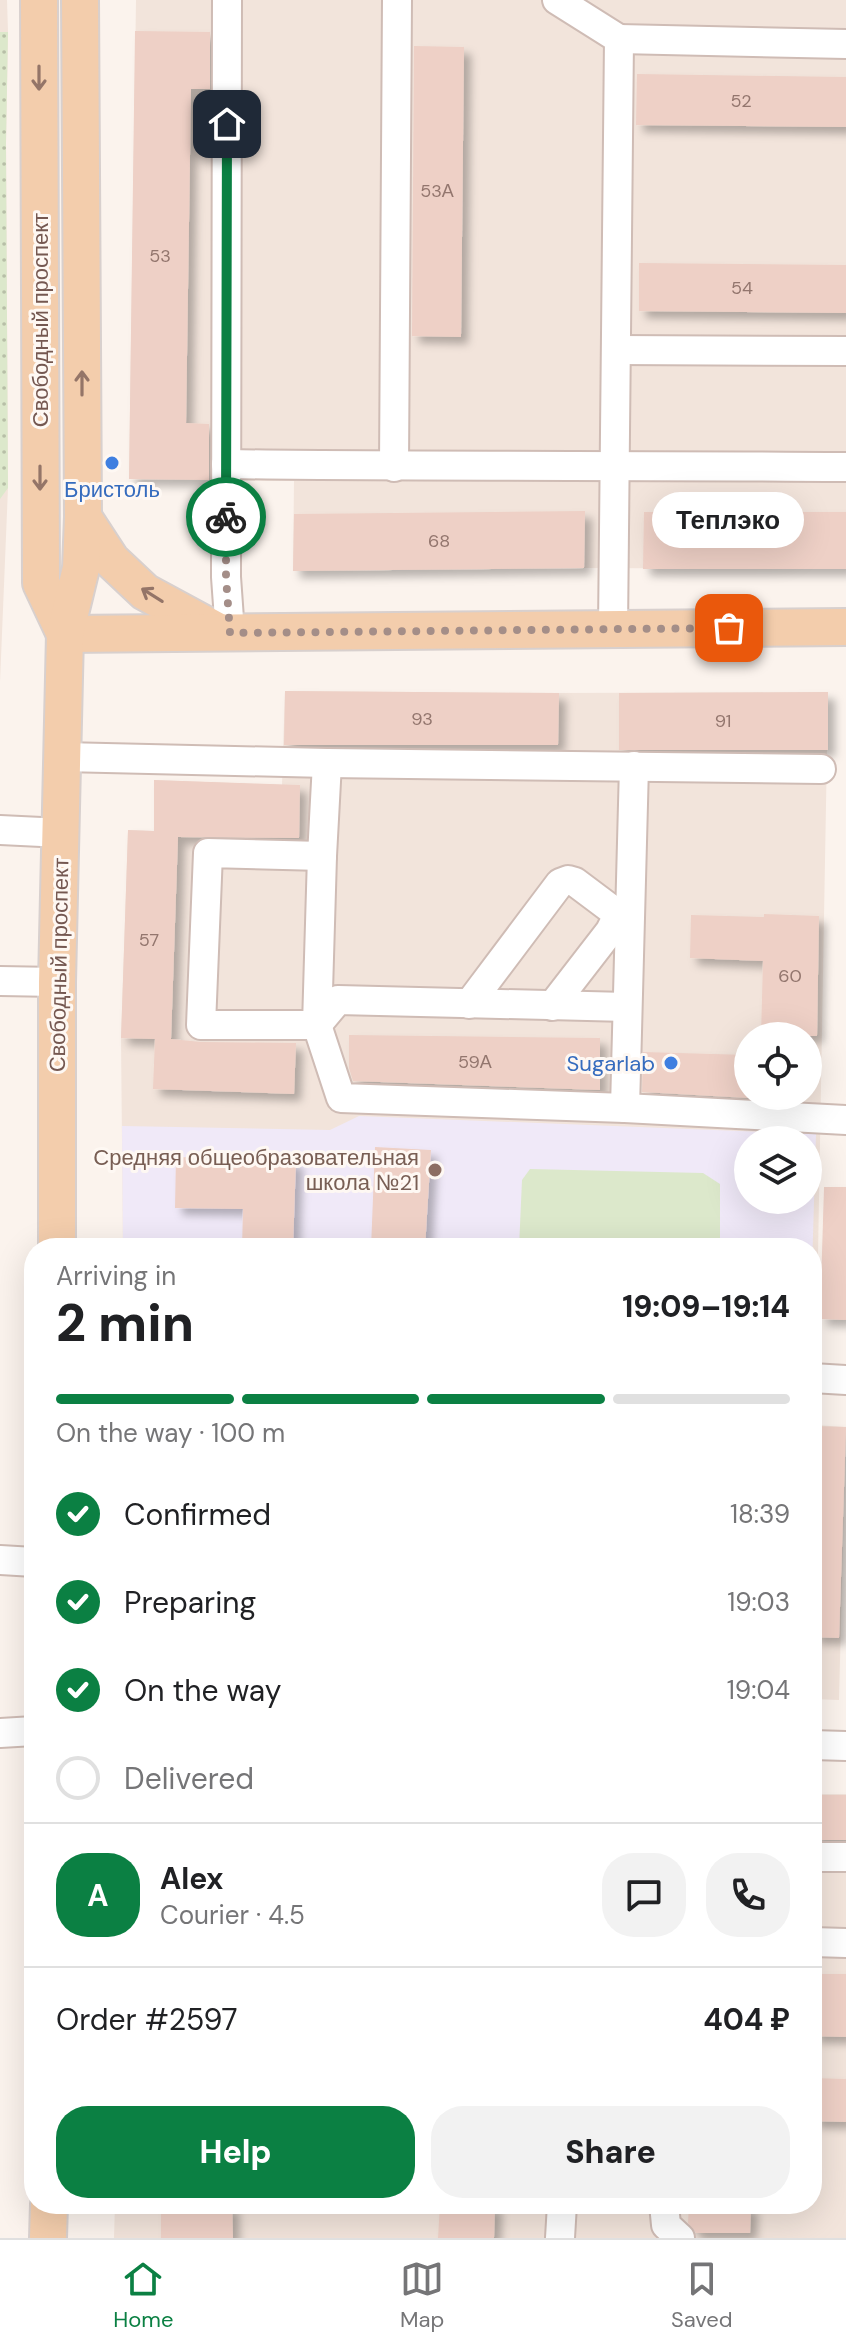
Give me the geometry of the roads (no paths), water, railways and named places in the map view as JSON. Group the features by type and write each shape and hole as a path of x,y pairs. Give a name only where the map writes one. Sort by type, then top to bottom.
{"main road":[{"name":"Свободный проспект","path":"39,0 41,583 65,634"},
{"name":"Свободный проспект","path":"57,1238 57,982 65,634 81,568 83,517 80,0"},
{"path":"83,517 111,560 145,592 225,633"},
{"path":"65,634 846,627"},
{"path":"48,2238 49,2214"}],"street":[{"path":"225,633 227,0"},
{"path":"394,467 397,0"},
{"path":"557,0 619,39 846,44"},
{"path":"613,629 619,39"},
{"path":"616,350 846,351"},
{"path":"226,464 846,467"},
{"path":"63,757 821,769"},
{"path":"327,763 317,1025 341,1098 846,1120"},
{"path":"625,1108 634,766"},
{"path":"0,830 62,833"},
{"path":"322,856 208,853 201,1025 317,1025 338,1000 627,1007"},
{"path":"469,1004 560,883 568,880 615,912 615,921 552,1006"},
{"path":"0,981 57,982"},
{"path":"822,1379 846,1380"},
{"path":"0,1560 24,1561"},
{"path":"0,1733 24,1732"},
{"path":"822,1745 846,1746"},
{"path":"822,1857 846,1857"},
{"path":"822,1942 846,1943"},
{"path":"560,2238 561,2214"},
{"path":"665,2214 666,2225 680,2238"}],"place":[{"name":"Бристоль","path":"112,463"},
{"name":"Теплэко","path":"729,628"},
{"name":"Sugarlab","path":"671,1063"},
{"name":"Средняя общеобразовательная школа №21","path":"435,1170"}]}
